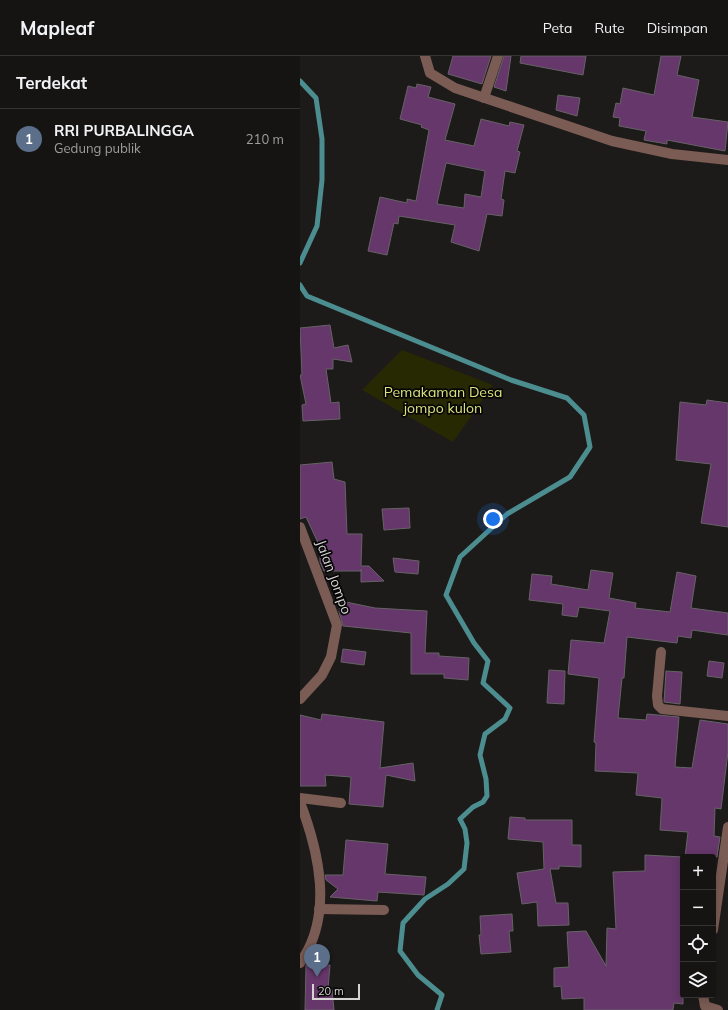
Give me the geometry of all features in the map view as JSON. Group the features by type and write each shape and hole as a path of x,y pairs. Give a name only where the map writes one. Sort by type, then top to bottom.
{"street":[{"path":"425,56 430,73 455,88 612,142 672,154 728,160"},
{"path":"484,98 498,56"},
{"name":"Jalan Jompo","path":"300,527 337,626 331,657 322,675 300,699"},
{"path":"662,652 656,696 658,705 662,709 728,716"},
{"path":"300,798 341,803"},
{"path":"300,802 311,831 321,887 319,909 313,937 306,954 300,963"},
{"path":"714,926 728,827"},
{"path":"319,909 384,910"},
{"path":"704,998 705,1006 718,1010"}],"green space":[{"name":"Pemakaman Desa jompo kulon","path":"402,350 493,385 453,442 362,390"}],"building":[{"path":"453,56 491,56 482,84 448,74"},
{"path":"504,56 511,56 506,91 494,87"},
{"path":"521,56 586,56 583,75 520,63"},
{"path":"661,56 681,56 677,75 699,80 692,117 728,122 725,151 667,140 667,144 644,140 646,131 619,126 620,118 613,117 616,103 620,104 623,88 654,95"},
{"path":"417,84 431,87 428,97 455,104 445,140 474,146 481,119 509,126 510,122 524,125 517,151 520,152 515,173 505,171 501,199 504,200 502,216 487,214 479,251 451,242 455,225 399,216 398,224 394,223 387,255 368,251 380,197 407,203 407,199 416,201 429,130 421,127 422,125 400,119 408,86 416,88","holes":["446,163 485,171 481,197 465,194 464,208 437,204"]},
{"path":"558,95 580,98 577,116 556,110"},
{"path":"330,325 334,348 348,345 352,362 333,359 333,369 326,369 331,403 339,402 340,419 303,421 302,405 306,404 300,375 302,375 300,328"},
{"path":"707,400 728,403 728,527 701,523 711,464 676,460 680,402 706,405"},
{"path":"332,462 334,479 345,482 347,534 362,534 361,566 369,566 384,581 361,582 361,571 324,571 320,562 320,547 306,517 300,519 300,465"},
{"path":"409,508 410,528 384,530 382,509"},
{"path":"393,558 419,561 418,574 395,572"},
{"path":"591,570 613,573 609,598 636,603 635,608 670,612 677,572 696,576 691,608 728,613 728,635 692,630 691,638 678,636 677,643 627,637 624,678 622,678 618,718 646,720 647,714 679,717 675,767 692,768 700,720 728,724 728,752 721,809 715,808 714,836 720,837 717,857 716,854 685,854 688,832 660,830 662,798 636,795 638,773 595,771 596,743 594,742 599,678 568,674 571,640 604,643 610,611 579,607 577,617 562,615 563,604 529,600 532,574 552,576 551,584 588,590"},
{"path":"341,601 375,608 427,611 425,653 439,653 439,656 469,658 468,680 444,678 444,674 411,674 411,633 343,626 339,612"},
{"path":"343,649 366,652 364,665 341,662"},
{"path":"709,661 724,663 722,678 707,676"},
{"path":"549,670 565,671 564,704 547,703"},
{"path":"666,671 682,672 680,704 664,702"},
{"path":"322,714 384,722 380,768 413,763 415,781 386,775 383,807 349,804 351,777 325,775 326,786 300,786 300,715 321,720"},
{"path":"510,817 525,818 525,820 572,820 572,845 581,845 581,867 559,866 559,869 550,869 556,903 568,903 569,925 538,926 537,902 522,904 517,873 544,869 543,842 508,839"},
{"path":"346,840 388,844 385,874 426,877 424,895 378,892 377,901 330,897 338,889 326,880 325,875 343,875"},
{"path":"645,855 680,857 680,998 683,998 683,1004 674,1003 673,1010 584,1010 584,998 562,999 561,986 554,987 554,968 569,967 567,932 586,931 606,966 607,928 616,929 613,872 645,871"},
{"path":"512,914 513,931 509,931 511,952 481,954 479,935 481,935 480,916"},
{"path":"306,965 330,965 328,989 332,990 334,1010 305,1010"}],"waterway":[{"path":"300,81 316,98 322,139 322,180 317,226 300,263"},
{"path":"300,285 307,296 511,380 567,398 584,415 590,447 570,477 507,514 460,557 446,595 474,643 488,661 483,683 510,708 505,719 485,734 480,755 486,779 487,796 483,802 473,807 460,819 465,829 467,843 464,869 448,884 425,899 403,923 400,951 418,975 442,995 437,1010"}],"place":[{"name":"RRI PURBALINGGA","path":"317,977"}]}
